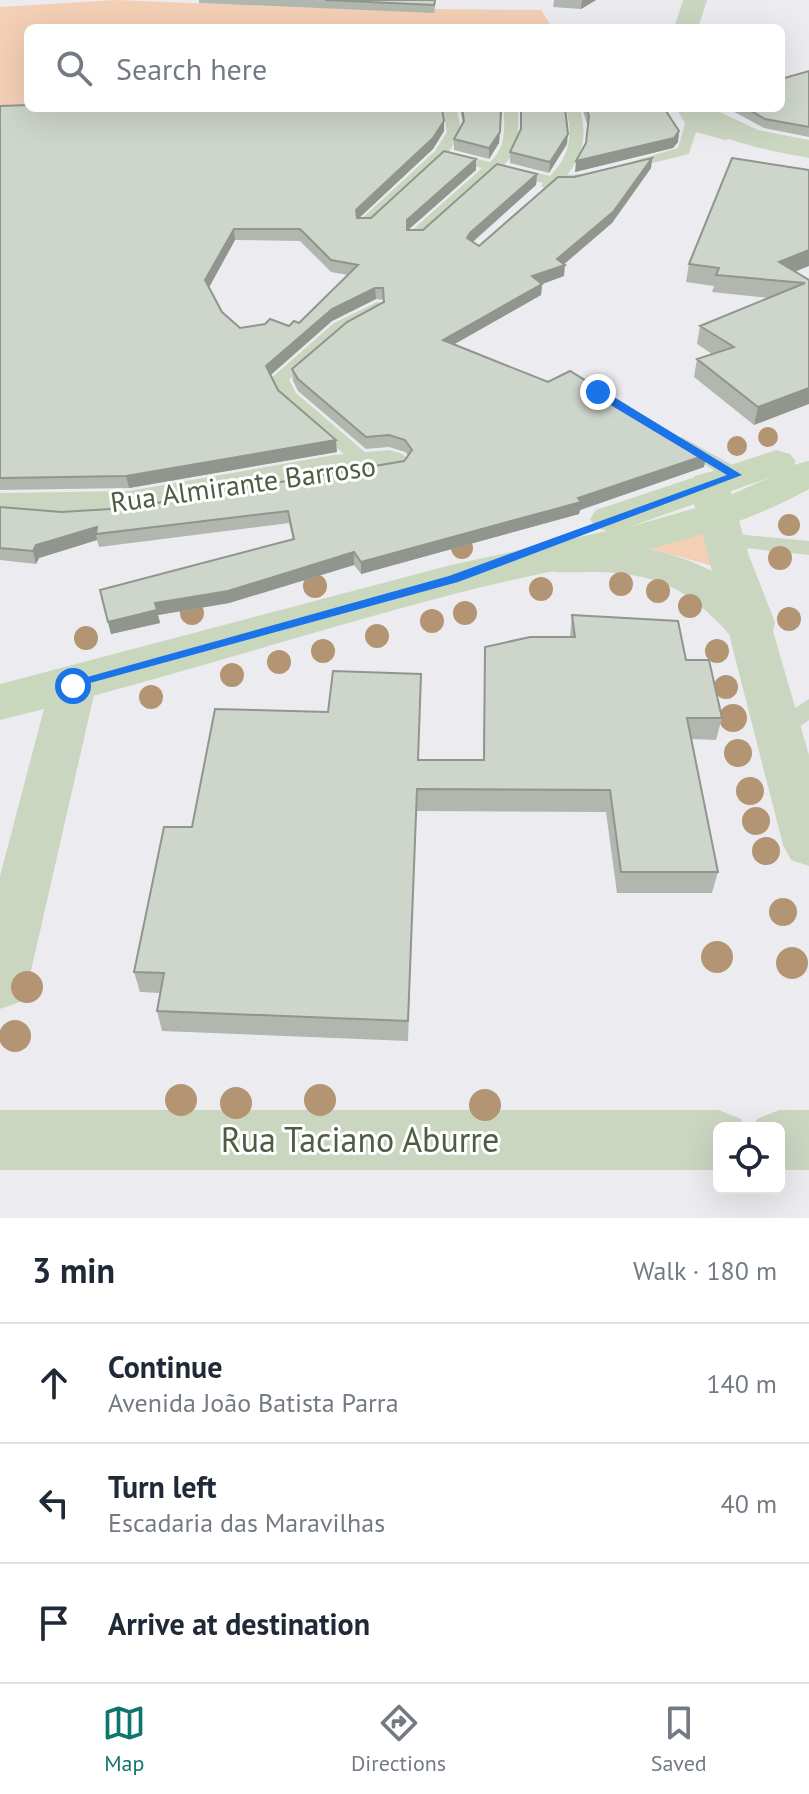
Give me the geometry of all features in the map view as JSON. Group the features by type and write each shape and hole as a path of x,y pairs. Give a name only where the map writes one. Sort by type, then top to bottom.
{"main road":[{"path":"454,579 678,528 809,452"},
{"path":"0,702 73,686 790,485 809,473"}],"street":[{"path":"687,24 695,0"},
{"path":"689,114 744,135 809,149"},
{"name":"Rua Almirante Barroso","path":"0,506 113,505 377,463"},
{"path":"722,504 753,622 751,631"},
{"path":"545,558 596,557 681,570 709,584 751,631 792,720 809,845"},
{"path":"0,984 73,686"},
{"name":"Rua Taciano Aburre","path":"0,1140 713,1140"},
{"path":"785,1140 809,1140"}],"lane":[{"path":"364,224 440,154 454,132 451,112"},
{"path":"415,236 496,167 511,141 511,112"},
{"path":"532,200 572,163 578,150 580,130 574,112"},
{"path":"440,154 554,181 602,174 679,154 687,147 689,114"},
{"path":"377,307 340,327 282,375 281,385 288,396 377,463"},
{"path":"660,430 722,504 809,548"}],"shaded area":[{"path":"115,0 318,8 541,10 550,24 24,24 24,111 0,128 0,7"},
{"path":"709,521 727,570 634,544"}],"building":[{"path":"325,0 435,0 434,5"},
{"path":"809,71 809,127 765,119 753,112 785,112 785,78"},
{"path":"24,105 24,112 443,112 444,121 433,138 356,210 357,218 371,218 444,151 476,159 407,220 407,230 423,230 497,164 537,174 470,233 467,238 479,246 558,177 574,177 652,158 613,212 557,259 565,265 532,276 542,284 443,340 548,382 570,371 706,455 578,498 581,502 361,562 354,552 228,591 155,603 157,610 108,622 100,590 294,539 288,511 96,534 97,527 36,545 33,551 0,548 0,507 61,512 127,508 404,461 412,450 405,440 389,435 366,437 298,379 292,369 347,322 384,302 383,288 375,288 332,309 266,366 278,390 336,440 126,476 0,478 0,106","holes":["234,229 300,229 331,260 358,265 299,323 294,321 289,326 270,319 265,324 240,328 222,312 205,280"]},
{"path":"463,112 501,112 500,132 489,148 454,139 464,121"},
{"path":"521,112 565,112 568,134 550,162 510,152 521,129"},
{"path":"588,112 667,112 679,131 674,138 576,161 586,143"},
{"path":"732,158 809,170 809,250 779,262 809,280 809,388 758,407 697,359 734,347 700,326 805,283 716,275 719,268 689,264"},
{"path":"572,615 678,621 686,660 709,660 722,718 687,718 718,872 621,872 610,790 417,789 408,1021 157,1011 164,973 134,972 164,827 192,827 215,709 328,712 333,671 421,674 418,760 484,760 485,647 530,637 575,637"}],"route":[{"path":"73,686 454,579 579,530 736,475 598,392"}]}
